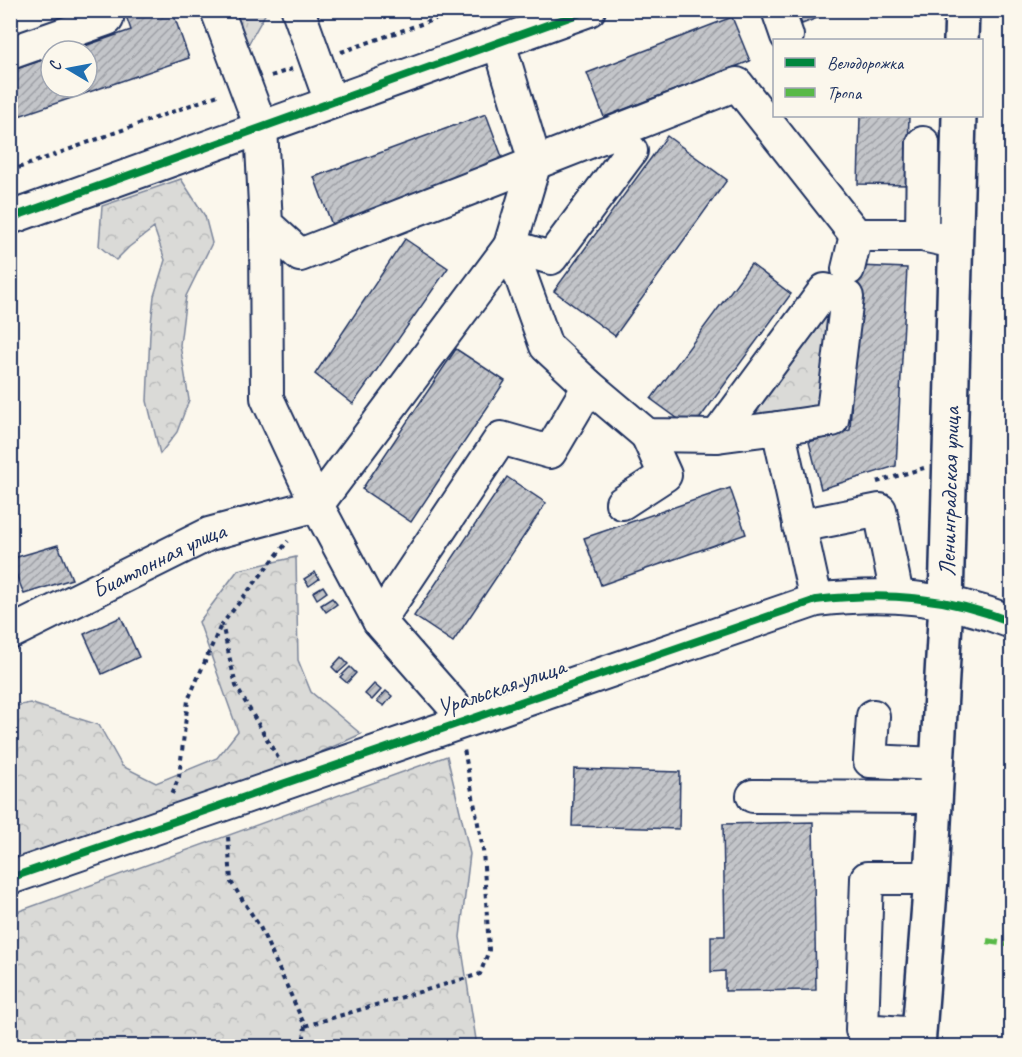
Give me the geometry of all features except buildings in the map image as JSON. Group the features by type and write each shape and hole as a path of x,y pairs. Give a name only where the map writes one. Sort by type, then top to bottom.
{"main road":[{"path":"961,39 962,10"},
{"name":"Ленинградская улица","path":"918,1040 931,878 946,602 959,117"}],"street":[{"path":"10,53 107,19 104,10"},
{"path":"217,10 254,82 261,127 266,224 267,398 317,505 379,621 465,734"},
{"path":"298,10 331,102"},
{"path":"10,218 499,43 538,19 589,10"},
{"path":"317,505 510,246 536,162 499,43"},
{"path":"266,224 300,255 737,84 856,235"},
{"path":"922,235 923,143"},
{"path":"510,246 551,258 631,151"},
{"path":"856,235 922,235 955,242"},
{"path":"848,269 856,235"},
{"path":"510,246 546,346 647,435 665,475 622,503"},
{"path":"647,435 717,436 832,420 847,297 825,290 717,436"},
{"path":"379,621 501,438 550,452 589,386"},
{"path":"778,428 816,600"},
{"name":"Биатлонная улица","path":"10,633 209,534 317,505"},
{"path":"799,526 880,510 897,596"},
{"name":"Уральская улица","path":"10,878 159,825 291,782 465,734 816,600 865,594 897,596 946,602 981,610 1011,622"},
{"path":"873,716 870,761 937,764"},
{"path":"753,796 935,797"},
{"path":"918,1040 862,1030 867,878 931,878"}],"path":[{"path":"10,171 461,10"},
{"path":"871,484 926,468 926,456"},
{"path":"159,825 179,777 188,700 222,624 317,505"},
{"path":"222,624 236,686 291,782"},
{"path":"305,1026 480,974 489,950 483,850 465,734"},
{"path":"228,837 231,882 260,927 305,1026 303,1047"}],"green space":[{"path":"232,11 267,11 246,48"},
{"path":"181,179 205,216 212,243 186,296 180,345 189,400 177,432 160,454 147,401 154,296 165,260 154,228 116,260 99,246 102,206"},
{"path":"819,309 837,310 820,412 755,415"},
{"path":"296,557 298,660 311,692 361,734 231,788 11,863 11,707 30,703 99,725 122,766 156,783 217,758 238,731 199,622 238,570"},
{"path":"447,756 470,854 460,937 477,1046 11,1046 11,914"},
{"path":"1011,959 1011,1018 1006,1015"}],"marked path":[{"path":"987,941 1012,945"}],"cycle path":[{"path":"10,218 589,10"},
{"path":"10,878 816,600 867,596 915,598 963,606 1012,622"}]}
